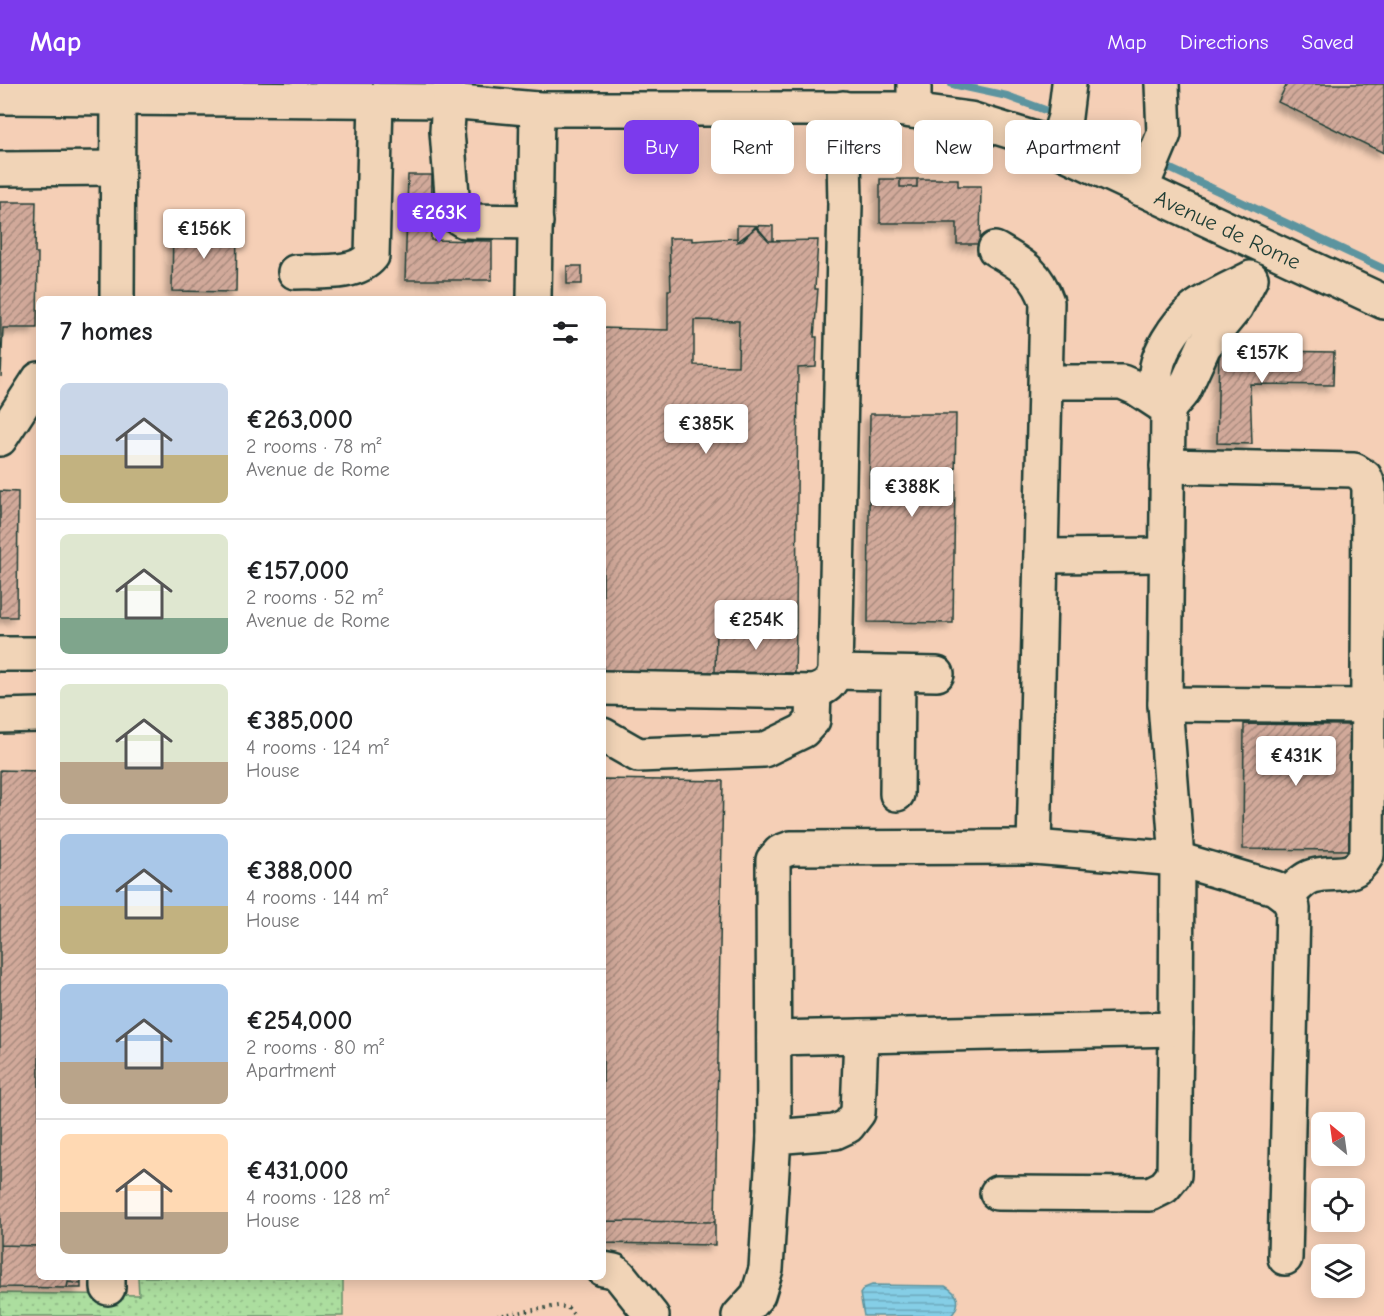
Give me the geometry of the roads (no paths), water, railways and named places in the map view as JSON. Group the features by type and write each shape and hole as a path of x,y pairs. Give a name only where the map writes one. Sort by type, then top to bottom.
{"street":[{"path":"1064,120 1069,84"},
{"path":"1141,189 1164,134 1162,84"},
{"name":"Avenue de Rome","path":"0,97 212,92 391,95 537,108 604,96 843,108 914,98 970,119 1005,128"},
{"path":"99,93 118,168 117,296"},
{"path":"295,272 356,269 366,264 372,256 391,95"},
{"path":"449,101 447,131 453,207 456,216 464,221 536,222"},
{"path":"534,296 537,108"},
{"path":"606,737 638,754 764,750 803,731 813,720 824,682 845,216 843,108"},
{"path":"0,169 118,168"},
{"name":"Avenue de Rome","path":"1110,174 1384,302"},
{"path":"995,249 1028,270 1040,282 1047,302 1034,847"},
{"path":"997,1193 1150,1194 1164,1187 1174,1175 1178,860 1165,704 1168,409 1184,390 1204,346 1236,307 1251,278 1280,253"},
{"path":"1046,382 1122,382 1136,388 1168,409"},
{"path":"0,439 36,384"},
{"path":"1167,466 1354,470 1365,477 1369,487 1367,855 1360,867 1349,873 1312,876 1287,897"},
{"path":"1041,556 1167,555"},
{"path":"0,654 36,654"},
{"path":"897,794 898,674"},
{"path":"606,688 824,682 898,674 937,674"},
{"path":"1165,704 1368,706"},
{"path":"0,716 36,715"},
{"path":"739,1316 758,1295 766,1269 774,1137 773,860 780,852 791,848 1034,847 1178,860 1275,888 1287,897 1293,908 1285,1258"},
{"path":"774,1038 1176,1029"},
{"path":"774,1137 835,1132 848,1126 858,1113 861,1036"},
{"path":"606,1270 614,1271 620,1276 652,1316"}],"water":[{"path":"872,1285 945,1286 953,1292 958,1303 951,1316 864,1316 860,1294 864,1288"}],"waterway":[{"path":"952,84 1007,96 1045,110"},
{"path":"1171,169 1384,269"}]}
